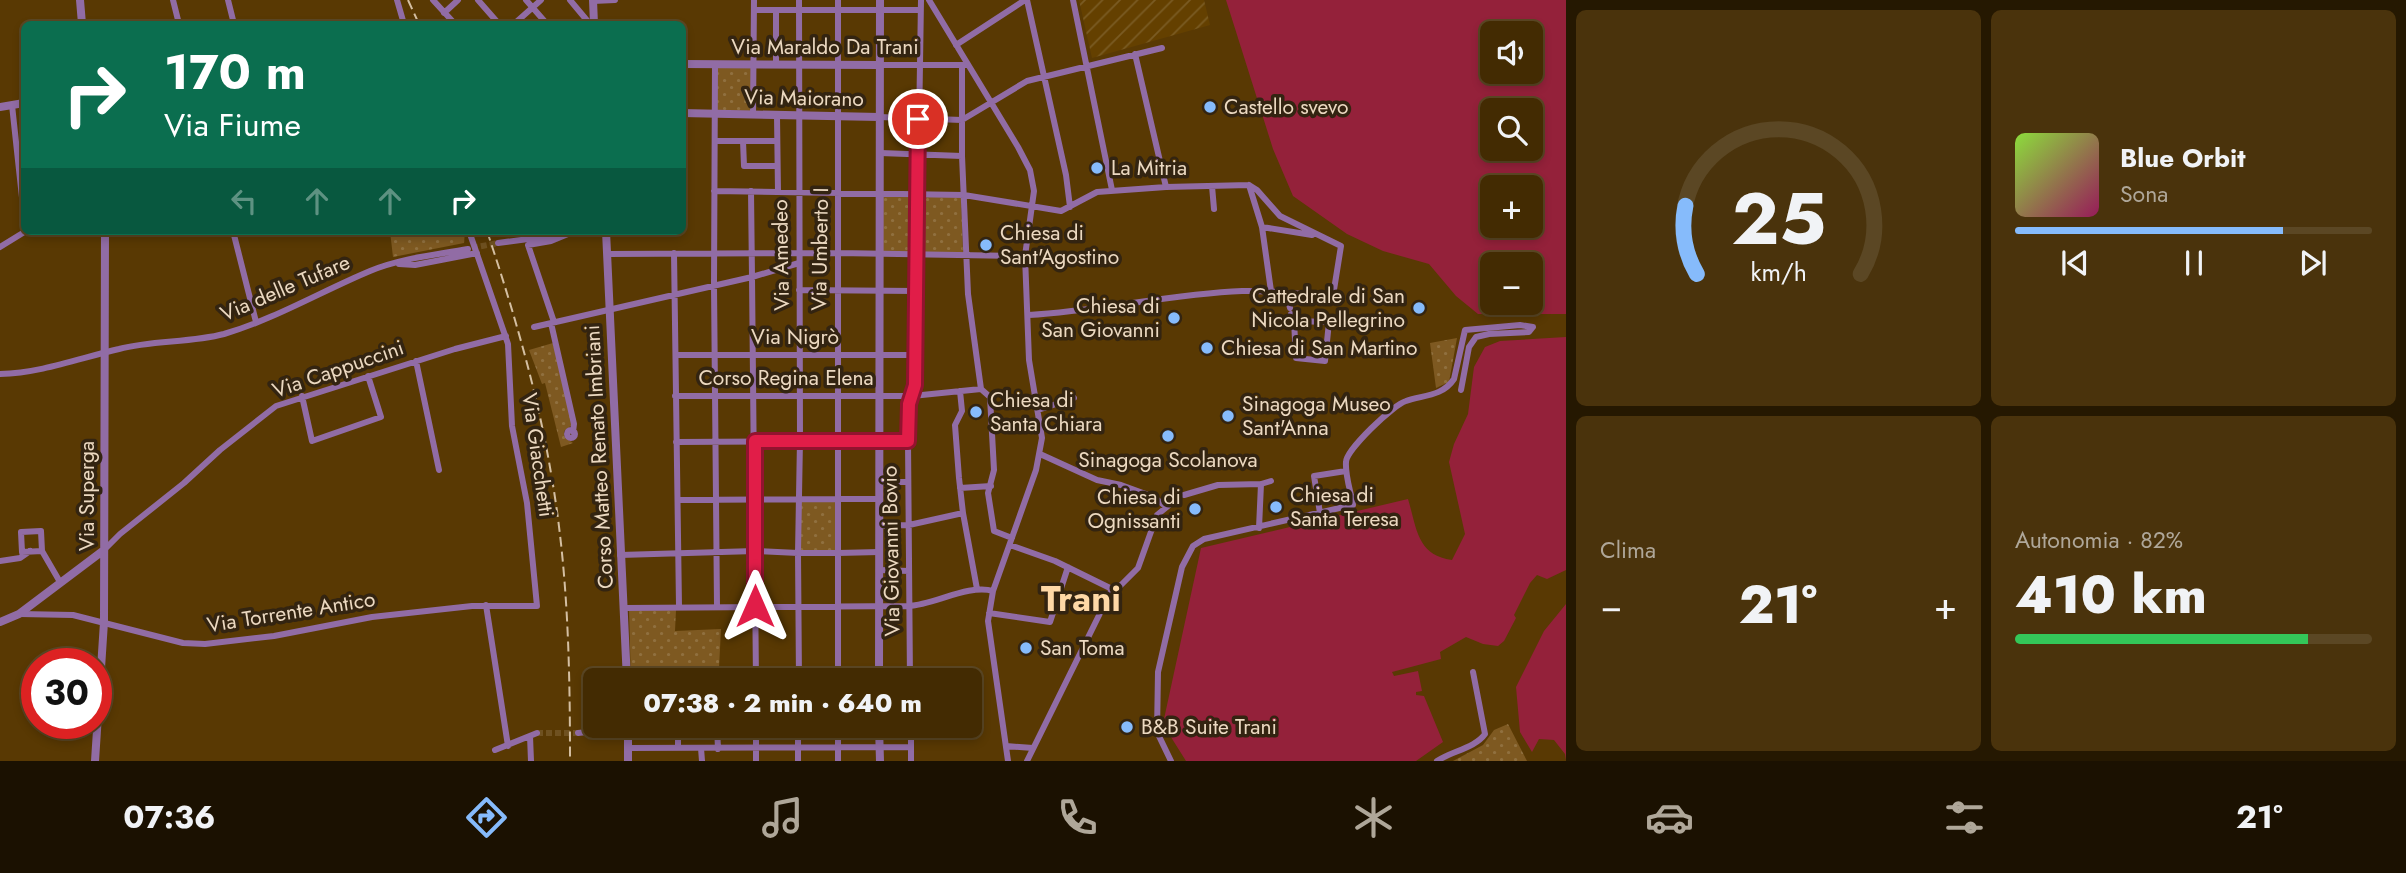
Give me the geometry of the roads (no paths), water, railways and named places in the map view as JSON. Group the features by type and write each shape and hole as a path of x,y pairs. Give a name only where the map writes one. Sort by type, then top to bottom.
{"street":[{"path":"80,0 82,21"},
{"path":"173,0 178,21"},
{"path":"228,0 233,21"},
{"path":"397,0 403,21"},
{"path":"433,0 452,21"},
{"path":"444,13 458,0"},
{"path":"478,0 496,21"},
{"path":"526,0 544,21"},
{"path":"518,21 541,0"},
{"path":"570,0 589,21"},
{"path":"592,21 593,0 615,0"},
{"path":"753,115 754,0"},
{"name":"Via Amedeo","path":"798,553 799,0"},
{"name":"Via Umberto I","path":"838,0 838,552"},
{"path":"879,668 880,0"},
{"name":"Via Giovanni Bovio","path":"910,668 908,441 909,404 915,385 920,0"},
{"path":"929,0 956,44 965,65 991,103 1030,170 1034,191 1025,256 1029,360 1040,420 1040,454 993,591 989,612 990,645 1008,761"},
{"path":"956,44 1026,0 1066,175 1070,206"},
{"path":"1073,0 1112,190"},
{"path":"754,10 920,10"},
{"path":"776,10 776,65"},
{"path":"962,120 1023,83 1044,75 1162,48"},
{"path":"1135,54 1166,187"},
{"name":"Via Maraldo Da Trani","path":"686,64 965,65"},
{"path":"715,64 717,606"},
{"path":"965,65 962,156 968,294 981,389 990,397 994,464 988,493 994,531 1011,542 1112,589 1118,588 1138,568 1156,517 1165,506 1182,496 1215,485 1261,484 1272,481"},
{"path":"0,107 21,104"},
{"path":"12,105 21,188"},
{"name":"Via Maiorano","path":"686,113 962,120"},
{"path":"777,116 778,192"},
{"path":"715,141 777,141"},
{"path":"743,141 744,166 778,166"},
{"path":"880,153 962,156"},
{"path":"1212,186 1214,209"},
{"path":"714,191 917,192 964,195 1059,211 1095,192 1166,187 1250,186 1257,190 1280,216 1341,246 1333,296 1245,291 1182,296 1090,311 1029,315"},
{"path":"1250,186 1262,227 1271,291"},
{"path":"751,191 756,668"},
{"path":"1262,227 1321,237"},
{"path":"0,247 21,234"},
{"name":"Via Superga","path":"95,761 104,622 105,235"},
{"path":"234,235 256,322"},
{"name":"Via Giacchetti","path":"470,235 509,349 512,426 527,503 537,606"},
{"path":"498,243 560,235"},
{"path":"566,235 551,242 528,245 553,323 574,424 573,432"},
{"name":"Corso Matteo Renato Imbriani","path":"606,235 627,668"},
{"name":"Via delle Tufare","path":"0,374 19,373 125,347 205,338 234,331 369,271 394,263 468,249"},
{"name":"Via delle Tufare","path":"394,263 415,265 477,253"},
{"path":"674,253 679,606"},
{"path":"608,254 838,253 1025,256"},
{"path":"534,327 752,277 799,263"},
{"path":"799,290 915,291"},
{"path":"1286,292 1292,314 1296,358 1325,361 1329,322 1292,314"},
{"path":"1171,761 1158,737 1157,684 1179,576 1189,551 1204,540 1353,505 1346,458 1353,446 1406,401 1421,399 1452,383 1466,329 1531,326 1532,330 1529,332 1489,334 1474,338 1461,390"},
{"name":"Via Cappuccini","path":"104,550 276,406 416,361 506,336"},
{"name":"Via Nigrò","path":"676,355 915,355"},
{"path":"416,361 439,470"},
{"path":"302,396 312,441 381,417 368,376"},
{"name":"Corso Regina Elena","path":"675,396 912,396 981,389"},
{"path":"960,391 962,411 955,425 960,488 977,589"},
{"path":"1038,410 1074,398"},
{"path":"676,442 908,441"},
{"path":"1040,454 1097,480 1154,497 1165,506"},
{"path":"1320,513 1314,476 1346,471"},
{"path":"879,482 908,482"},
{"path":"1259,528 1261,484"},
{"path":"960,488 991,486"},
{"path":"678,500 878,499"},
{"path":"879,526 909,525 963,513"},
{"path":"42,551 22,552 21,532 41,531 42,551 61,582"},
{"path":"0,622 19,614 104,550"},
{"path":"0,561 20,558 31,551"},
{"path":"620,555 755,551 879,552"},
{"path":"838,552 838,668"},
{"path":"798,553 799,668"},
{"path":"989,612 1050,622 1068,567"},
{"path":"879,570 909,570"},
{"path":"625,608 909,606 977,589 993,591"},
{"path":"1027,761 1112,589"},
{"path":"486,606 508,746"},
{"name":"Via Torrente Antico","path":"19,614 73,615 183,643 205,644 274,636 372,617 486,606 537,606"},
{"path":"1437,761 1451,752 1478,742 1485,734 1473,684 1473,672"},
{"path":"578,733 583,732"},
{"path":"495,750 534,735 531,761"},
{"path":"628,738 628,761"},
{"path":"678,738 678,748"},
{"path":"718,738 718,748"},
{"path":"756,738 756,761"},
{"path":"798,738 798,761"},
{"path":"838,738 838,761"},
{"path":"880,738 880,761"},
{"path":"910,738 911,761"},
{"path":"1006,746 1033,748"},
{"path":"628,748 910,747"},
{"path":"701,748 702,761"}],"tunnel":[{"path":"472,248 498,243"},
{"path":"537,733 578,733"}],"railway":[{"path":"408,0 418,21"},
{"path":"488,235 524,354 552,479 562,549 567,619 570,761"}],"place":[{"name":"Castello svevo","path":"1210,107"},
{"name":"La Mitria","path":"1097,168"},
{"name":"Chiesa di Sant'Agostino","path":"986,245"},
{"name":"Cattedrale di San Nicola Pellegrino","path":"1419,308"},
{"name":"Chiesa di San Giovanni","path":"1174,318"},
{"name":"Chiesa di San Martino","path":"1207,348"},
{"name":"Chiesa di Santa Chiara","path":"976,412"},
{"name":"Sinagoga Museo Sant'Anna","path":"1228,416"},
{"name":"Sinagoga Scolanova","path":"1168,436"},
{"name":"Chiesa di Santa Teresa","path":"1276,507"},
{"name":"Chiesa di Ognissanti","path":"1195,509"},
{"name":"San Toma","path":"1026,648"},
{"name":"B&B Suite Trani","path":"1127,727"}],"district":[{"name":"Trani","path":"1081,599"}]}
